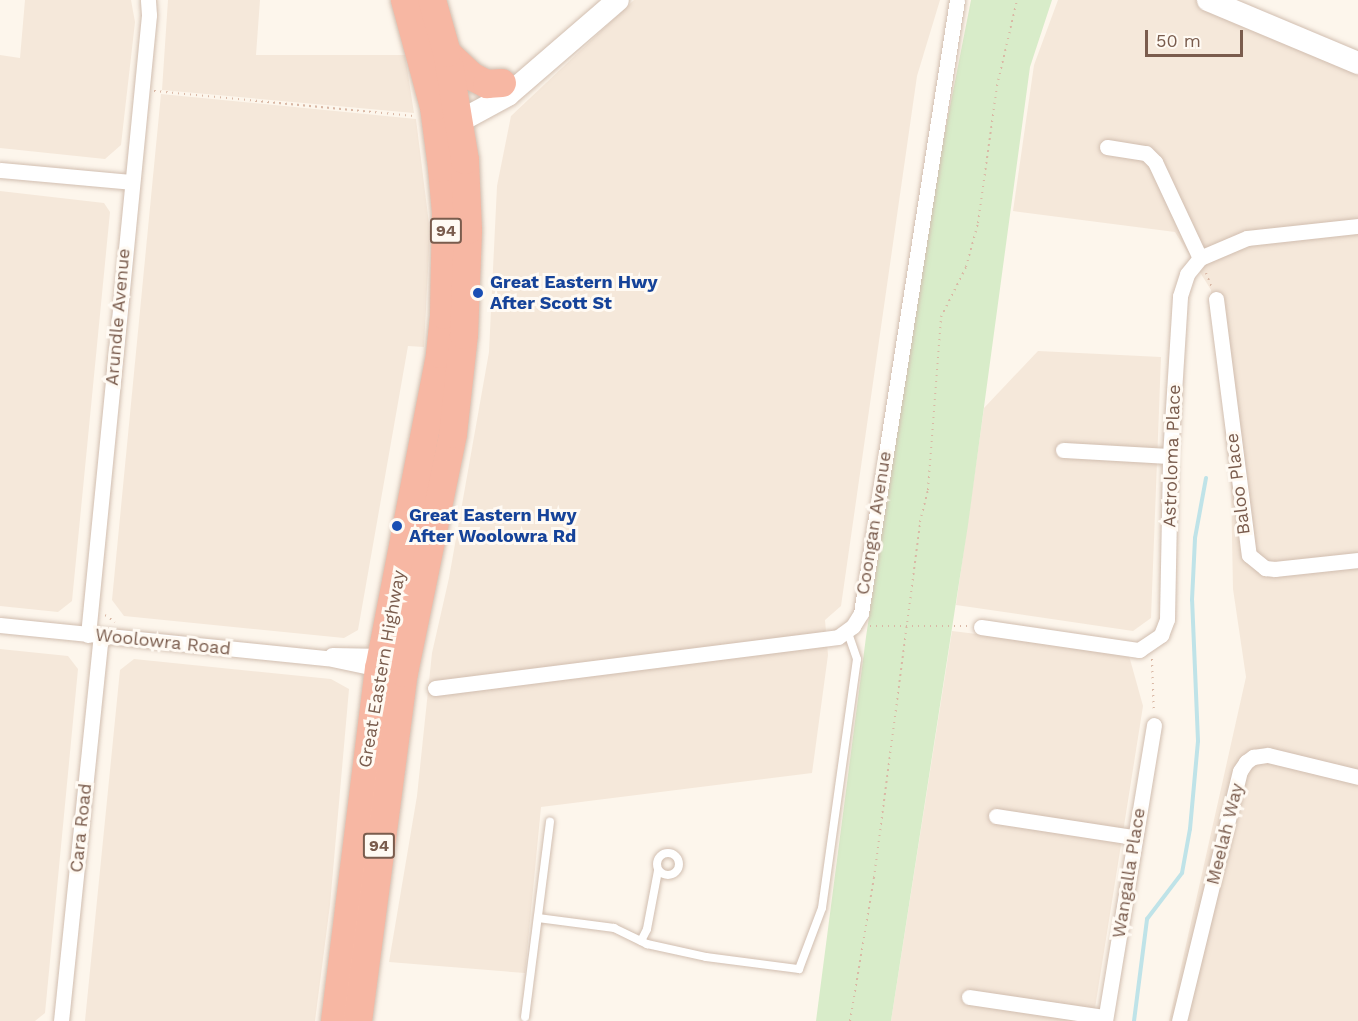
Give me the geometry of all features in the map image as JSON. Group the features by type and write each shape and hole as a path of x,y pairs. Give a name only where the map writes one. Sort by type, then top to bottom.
{"highway":[{"name":"Great Eastern Highway","path":"350,1020 393,664 453,434 464,335 468,230 440,115 405,0"},
{"name":"Great Eastern Highway","path":"432,0 447,52 440,115"},
{"path":"447,52 473,77 487,84 514,80"}],"main road":[{"path":"440,115 514,80 618,0"},
{"path":"1208,0 1358,63"}],"street":[{"name":"Arundle Avenue","path":"95,635 91,611 130,182 142,90 148,0"},
{"name":"Coongan Avenue","path":"850,628 861,612 957,0"},
{"path":"1107,147 1146,153 1155,162 1200,258 1247,238 1358,226"},
{"path":"0,170 130,182"},
{"name":"Astroloma Place","path":"1151,645 1167,619 1170,456 1180,296 1187,274 1200,258"},
{"name":"Baloo Place","path":"1216,299 1249,555 1265,568 1275,569 1358,561"},
{"path":"1063,450 1170,456"},
{"name":"Woolowra Road","path":"0,625 393,664"},
{"path":"981,627 1138,650 1151,645"},
{"path":"435,688 838,637 850,628"},
{"name":"Cara Road","path":"61,1021 95,635"},
{"name":"Wangalla Place","path":"1105,1019 1154,725"},
{"name":"Meelah Way","path":"1179,1021 1240,771 1246,762 1253,757 1268,755 1358,777"},
{"path":"996,816 1134,837"},
{"path":"969,998 1105,1019"}],"lane":[{"path":"538,918 614,928 641,941 706,957 789,970 802,964 822,908 856,669 856,649 850,628"},
{"path":"525,1017 550,822"},
{"path":"641,941 647,930 658,871"}],"path":[{"path":"850,1021 878,854 931,462 930,432 941,317 966,267 978,223 997,86 1017,0"},
{"path":"142,90 440,115"},
{"path":"1200,258 1216,299"},
{"path":"91,611 122,627"},
{"path":"850,628 908,625 981,627"},
{"path":"1151,645 1154,725"}],"shaded area":[{"path":"25,0 131,0 135,22 121,145 105,159 0,148 0,55 20,58"},
{"path":"168,0 260,0 256,55 405,55 414,113 162,90"},
{"path":"634,0 940,0 917,76 841,606 825,620 828,655 812,773 541,807 525,973 389,962 417,796 432,653 449,578 489,352 497,186 511,116"},
{"path":"1058,0 1228,0 1358,52 1358,1021 1169,1021 1246,677 1233,589 1231,485 1211,290 1175,232 1013,211 1034,65"},
{"path":"161,94 416,119 430,232 424,347 408,346 358,630 344,638 124,616 112,600"},
{"path":"0,191 104,203 110,212 72,601 58,612 0,606"},
{"path":"1038,351 1161,357 1151,618 1133,631 956,605 984,408"},
{"path":"952,631 1128,652 1143,706 1093,1021 891,1021"},
{"path":"0,649 68,656 78,669 45,1013 35,1021 0,1021"},
{"path":"134,659 331,679 349,689 330,905 315,1021 85,1021 120,670"}],"green space":[{"path":"971,0 1052,0 1030,67 968,525 891,1021 816,1021 866,637 931,203"}],"waterway":[{"path":"1134,1021 1147,919 1182,873 1190,829 1198,741 1192,600 1195,538 1206,478"}],"place":[{"name":"Great Eastern Hwy After Scott St","path":"478,293"},
{"name":"Great Eastern Hwy After Woolowra Rd","path":"397,526"}]}
